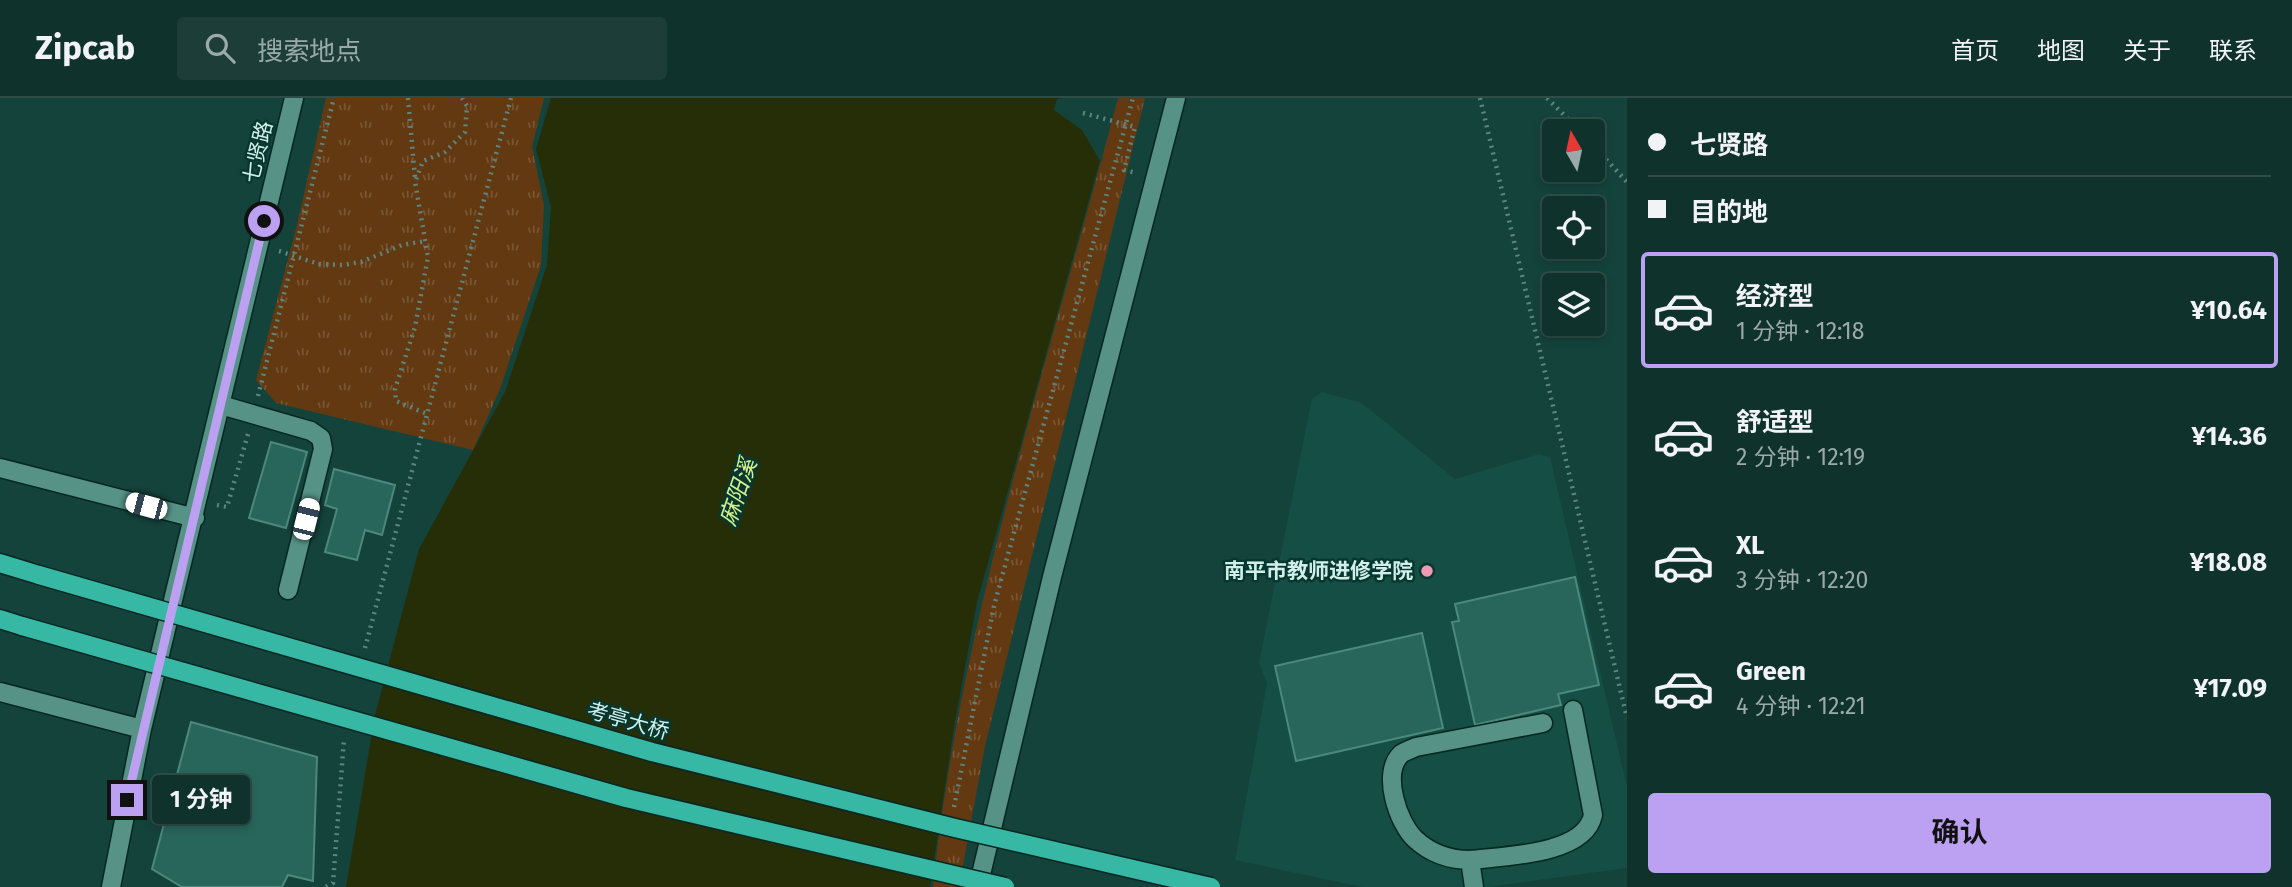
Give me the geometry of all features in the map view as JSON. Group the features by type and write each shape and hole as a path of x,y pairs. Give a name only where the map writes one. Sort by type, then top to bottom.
{"main road":[{"name":"考亭大桥","path":"0,563 652,752 955,828 1211,887"},
{"path":"0,619 626,798 1005,887"}],"street":[{"name":"七贤路","path":"111,887 142,729 195,519 235,338 294,98"},
{"path":"978,887 1052,577 1176,98"},
{"path":"221,405 312,431 321,438 323,449 289,590"},
{"path":"0,468 195,519"},
{"path":"0,692 142,729"},
{"path":"1543,723 1416,747 1401,754 1392,769 1396,800 1413,838 1443,856 1470,860 1555,846 1582,836 1590,826 1593,815 1573,710"},
{"path":"1470,860 1474,887"}],"path":[{"path":"198,500 227,507 296,256 334,98"},
{"path":"408,98 415,182 428,257 415,327 395,389 396,401 425,413"},
{"path":"415,182 423,161 444,152 465,132 467,106 462,98"},
{"path":"380,581 511,98"},
{"path":"953,811 994,606 1133,98"},
{"path":"1480,98 1627,718"},
{"path":"1548,98 1568,119"},
{"path":"1083,113 1135,127 1124,170"},
{"path":"1605,158 1627,182"},
{"path":"258,246 319,264 342,265 361,262 402,245 426,242"}],"shaded area":[{"name":"南平市教师进修学院","path":"1322,392 1362,403 1455,479 1539,454 1550,457 1627,787 1627,868 1488,887 1362,887 1235,860 1267,683 1259,663 1312,399"}],"green space":[{"path":"326,98 544,98 532,147 544,205 541,265 500,389 473,450 276,403 256,380 296,229"},
{"path":"1118,98 1145,98 985,746 959,887 933,887 946,786 986,588 1010,489"}],"water":[{"name":"麻阳溪","path":"551,98 1061,98 1054,110 1082,130 1100,160 977,602 954,727 930,887 346,887 375,715 419,549 505,392 547,265 551,207 536,149"}],"pier":[{"path":"1064,98 1058,108 1085,128 1103,158 1101,162 1082,130 1054,109 1057,99"}],"building":[{"path":"271,442 307,452 286,528 249,518"},
{"path":"334,469 395,485 382,535 365,530 357,560 325,552 337,509 325,505"},
{"path":"1575,577 1599,685 1558,694 1561,705 1475,725 1452,622 1459,621 1455,604"},
{"path":"1422,633 1443,728 1296,761 1275,666"},
{"path":"191,722 317,757 313,881 288,875 282,887 182,887 152,869"}],"place":[{"name":"南平市教师进修学院","path":"1427,571"}],"route":[{"path":"127,800 264,221"}]}
